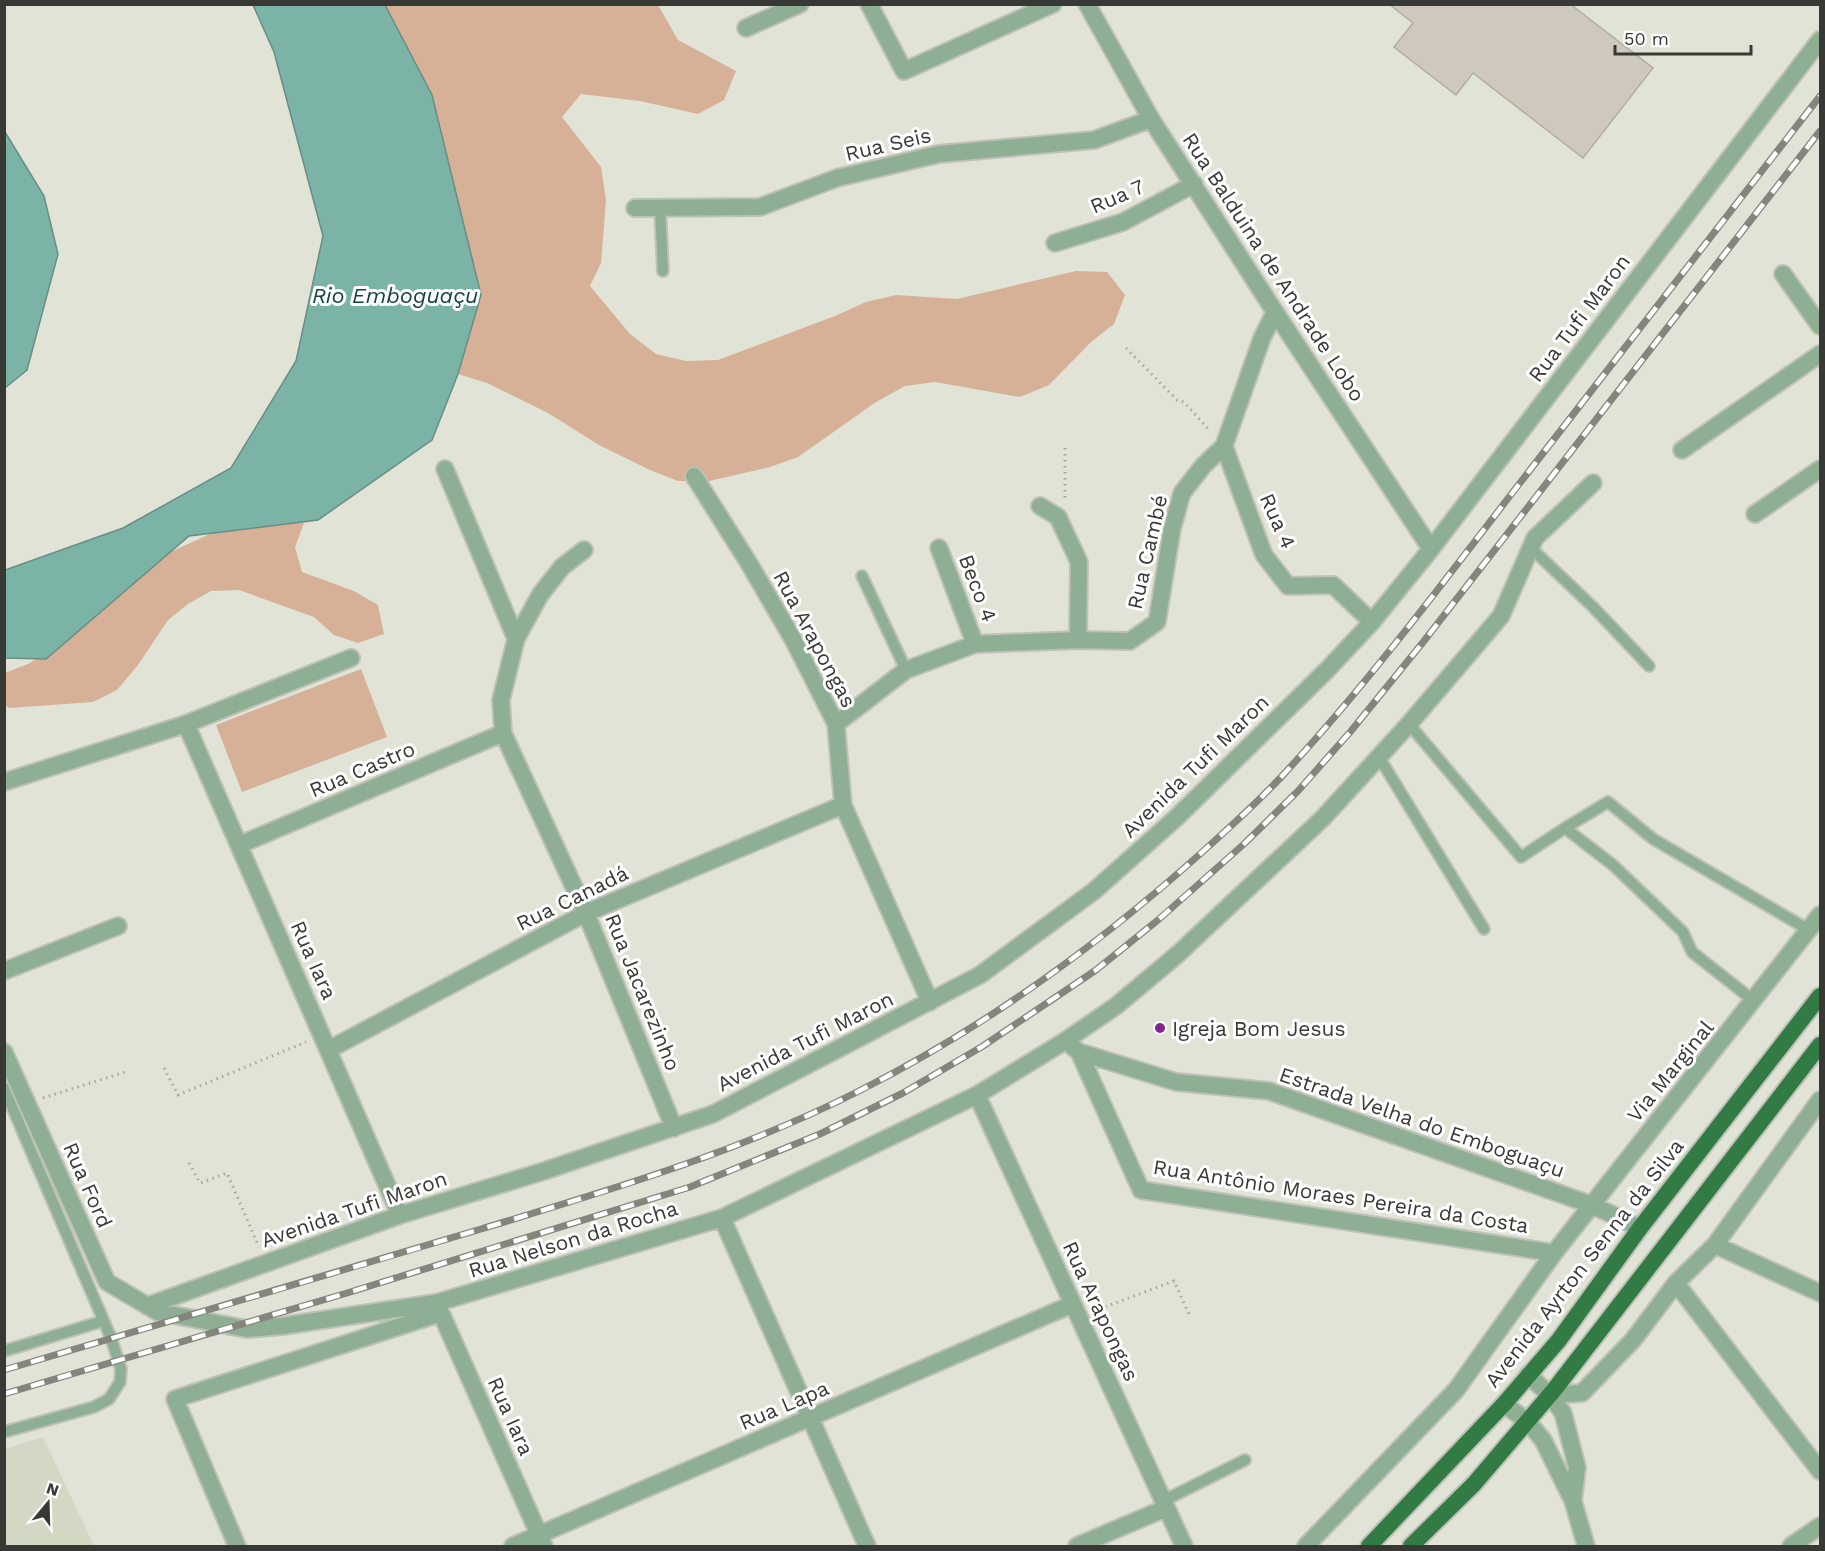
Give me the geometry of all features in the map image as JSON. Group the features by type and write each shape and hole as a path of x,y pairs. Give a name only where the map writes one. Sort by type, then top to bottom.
{"highway":[{"name":"Avenida Ayrton Senna da Silva","path":"1369,1546 1504,1404 1558,1340 1640,1228 1821,996"},
{"path":"1411,1546 1474,1484 1528,1422 1821,1045"}],"street":[{"path":"746,28 800,4"},
{"path":"869,4 904,71 1053,4"},
{"name":"Rua Balduina de Andrade Lobo","path":"1087,4 1151,119 1431,549"},
{"name":"Rua Tufi Maron","path":"1372,622 1431,549 1821,40"},
{"name":"Rua Seis","path":"635,208 760,207 837,178 939,154 1094,140 1151,119"},
{"name":"Rua 7","path":"1055,243 1124,222 1194,184"},
{"path":"1783,274 1818,316"},
{"name":"Rua Cambé","path":"836,724 906,670 975,644 1078,640 1130,641 1156,622 1172,529 1182,494 1203,466 1224,446 1262,338 1275,312"},
{"path":"1682,450 1821,354"},
{"name":"Rua 4","path":"1224,446 1264,555 1288,586 1333,585 1372,622"},
{"path":"445,469 516,639"},
{"path":"1755,514 1821,469"},
{"name":"Rua Arapongas","path":"694,476 794,641 836,724 843,805 930,1002"},
{"name":"Rua Nelson da Rocha","path":"152,1309 247,1329 439,1308 722,1218 977,1095 1072,1046 1178,954 1323,818 1409,724 1501,616 1535,538 1593,483"},
{"path":"1040,506 1058,517 1079,562 1078,640"},
{"name":"Beco 4","path":"939,549 975,644"},
{"name":"Rua Jacarezinho","path":"584,550 562,567 540,596 516,639 501,700 503,733 586,913 674,1128"},
{"name":"Avenida Tufi Maron","path":"152,1309 265,1263 400,1215 713,1114 980,975 1094,891 1184,809 1327,670 1372,622"},
{"path":"4,782 186,724 351,658"},
{"name":"Rua Iara","path":"186,724 400,1215"},
{"name":"Rua Castro","path":"239,845 503,733"},
{"name":"Rua Canadá","path":"325,1043 586,913 843,805"},
{"name":"Via Marginal","path":"1306,1546 1456,1390 1554,1253 1821,915"},
{"path":"4,972 118,926"},
{"name":"Estrada Velha do Emboguaçu","path":"1072,1046 1176,1082 1269,1091 1592,1205 1640,1228"},
{"name":"Rua Antônio Moraes Pereira da Costa","path":"1072,1046 1141,1190 1554,1253"},
{"name":"Rua Ford","path":"4,1052 107,1282 152,1309"},
{"name":"Rua Arapongas","path":"977,1095 1184,1546"},
{"path":"1550,1395 1582,1393 1633,1340 1676,1283 1715,1245 1821,1100"},
{"path":"722,1218 867,1546"},
{"path":"1715,1245 1821,1293"},
{"path":"1676,1283 1821,1471"},
{"path":"237,1546 175,1399 439,1308"},
{"name":"Rua Iara","path":"439,1308 542,1541"},
{"name":"Rua Lapa","path":"513,1546 542,1541 810,1418 1076,1311"},
{"path":"1528,1375 1550,1395 1563,1413 1577,1467 1573,1501"},
{"path":"1504,1404 1528,1422 1543,1440 1573,1501 1586,1546"},
{"path":"1077,1546 1165,1504"},
{"path":"1791,1546 1821,1526"}],"lane":[{"path":"660,208 663,271"},
{"path":"1531,548 1593,607 1649,666"},
{"path":"862,576 906,670"},
{"path":"1409,724 1521,857 1608,802 1653,839 1809,930"},
{"path":"1379,756 1484,929"},
{"path":"1565,828 1613,865 1683,932 1692,952 1754,1001"},
{"path":"4,1088 104,1321 121,1369 120,1383 109,1399 94,1407 4,1432"},
{"path":"4,1351 104,1321"},
{"path":"1165,1504 1245,1460"}],"path":[{"path":"1126,348 1177,400 1184,402 1224,446"},
{"path":"1058,517 1065,512 1065,448"},
{"path":"164,1068 178,1095 325,1043"},
{"path":"27,1103 128,1071"},
{"path":"189,1163 200,1184 227,1173 265,1263"},
{"path":"1076,1311 1174,1281 1189,1314"}],"shaded area":[{"path":"385,5 658,5 678,40 736,71 724,100 698,114 640,101 581,94 562,117 601,167 606,200 601,263 590,286 630,334 656,354 686,361 718,360 866,302 896,295 957,299 1076,271 1107,272 1125,295 1114,324 1091,342 1049,385 1020,397 935,382 905,386 876,402 798,457 770,467 709,481 678,481 650,470 599,445 548,413 487,383 458,374 481,295 432,95"},
{"path":"281,505 304,523 295,547 302,572 354,591 378,605 384,634 358,643 334,635 314,617 239,590 211,591 188,604 168,620 138,665 117,690 93,702 9,708 5,705 5,673 28,664 50,651 155,559 232,524"},
{"path":"361,669 387,737 242,792 216,725"},
{"path":"43,1437 94,1546 5,1546 5,1449"}],"water":[{"name":"Rio Emboguaçu","path":"253,5 385,5 432,95 481,295 458,374 432,440 318,520 189,536 46,659 5,658 5,570 123,528 231,468 296,361 323,236 274,52"},
{"path":"5,132 44,196 58,254 27,370 5,388"}],"building":[{"path":"1389,4 1570,4 1653,68 1583,158 1473,73 1456,95 1394,47 1413,23"}],"railway":[{"path":"4,1370 529,1214 721,1151 814,1113 905,1067 1037,984 1120,921 1200,854 1263,796 1316,739 1410,625 1820,96"},
{"path":"4,1394 347,1293 690,1187 820,1134 903,1093 983,1046 1096,970 1158,920 1244,844 1298,791 1351,731 1424,641 1820,131"}],"place":[{"name":"Igreja Bom Jesus","path":"1160,1028"}]}
